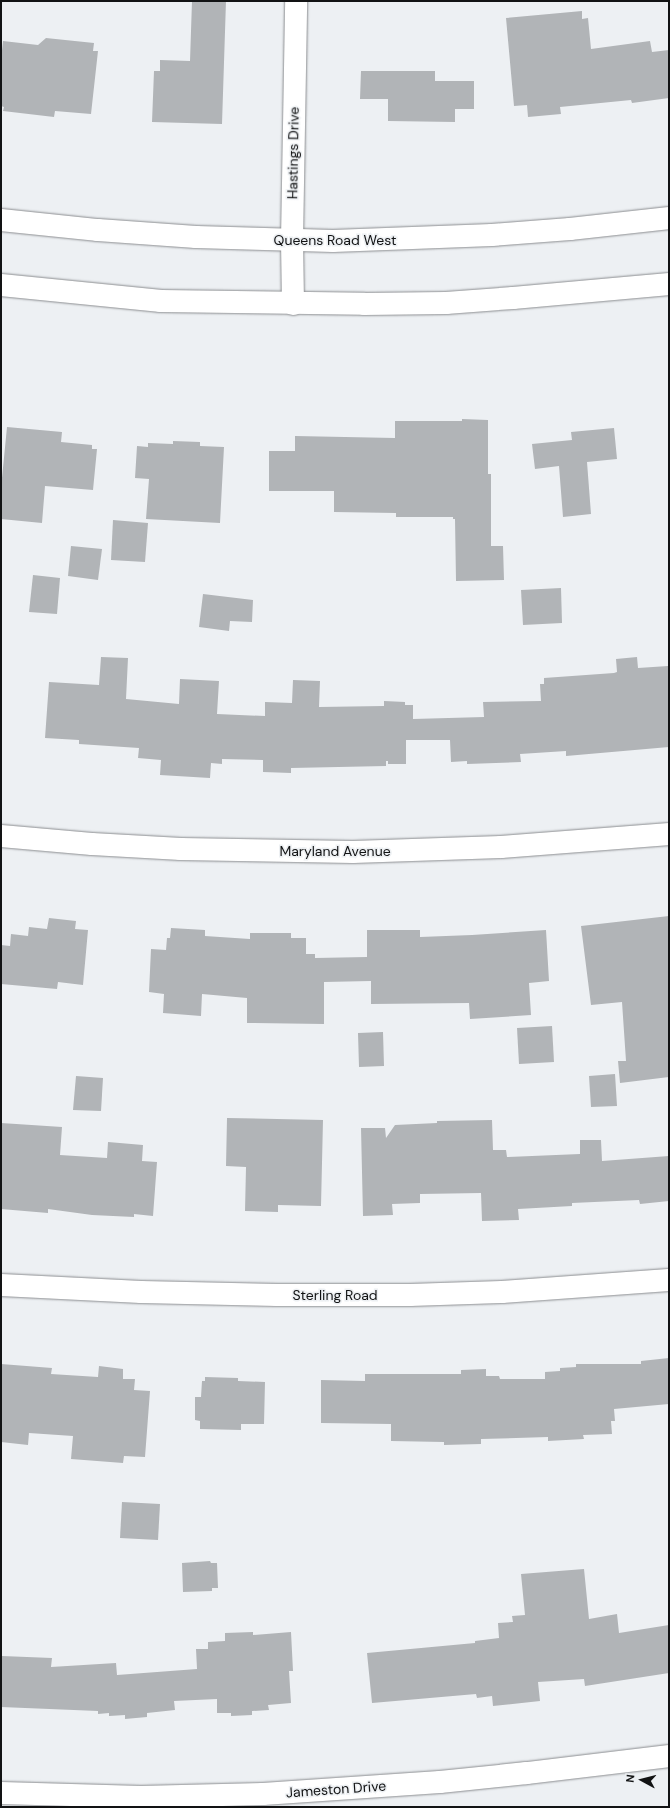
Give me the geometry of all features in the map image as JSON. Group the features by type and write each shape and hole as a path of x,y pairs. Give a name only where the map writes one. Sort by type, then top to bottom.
{"street":[{"name":"Hastings Drive","path":"293,304 292,240 296,1"},
{"name":"Queens Road West","path":"1,220 135,233 333,241 492,235 570,230 669,218"},
{"path":"1,285 161,301 293,304 446,302 589,293 669,284"},
{"name":"Maryland Avenue","path":"1,836 92,844 181,849 353,852 501,847 669,834"},
{"name":"Sterling Road","path":"1,1285 172,1293 410,1296 502,1292 669,1280"},
{"name":"Jameston Drive","path":"1,1794 141,1798 263,1794 448,1781 669,1756"}],"building":[{"path":"192,1 226,1 222,124 152,122 154,71 160,71 160,60 190,61"},
{"path":"582,11 582,19 588,18 591,49 650,41 652,52 669,50 669,98 632,103 631,100 560,107 561,114 528,117 527,105 514,106 506,18"},
{"path":"46,38 94,43 93,51 98,51 91,114 55,111 54,117 3,111 4,107 1,106 1,60 3,41 38,45"},
{"path":"361,71 435,71 435,81 474,81 474,109 455,109 455,122 388,121 388,99 360,99"},
{"path":"462,419 488,420 488,474 491,474 491,546 503,546 504,580 456,581 455,519 453,519 453,517 396,517 396,513 334,512 334,491 269,491 269,451 295,451 295,436 395,438 395,421 462,421"},
{"path":"7,427 62,432 61,442 92,445 92,449 97,449 93,490 45,486 42,523 1,519 1,488"},
{"path":"614,428 617,459 587,462 591,514 563,517 559,466 535,469 532,444 572,440 571,432"},
{"path":"173,441 200,442 200,446 224,447 220,523 146,519 149,479 135,478 137,446 148,447 148,443 173,444"},
{"path":"113,520 148,523 145,562 111,560"},
{"path":"71,546 102,549 98,580 68,576"},
{"path":"33,575 60,578 57,614 29,612"},
{"path":"561,588 562,623 523,625 521,590"},
{"path":"203,594 253,600 252,622 230,621 229,631 199,627"},
{"path":"101,657 128,658 126,699 179,704 180,679 219,681 217,714 265,716 265,702 292,703 293,680 320,681 319,707 384,706 384,701 405,702 405,705 413,705 413,719 484,717 483,702 541,701 540,684 544,684 544,678 614,673 617,672 616,659 637,657 638,668 668,666 669,747 566,756 566,751 520,754 521,762 467,764 467,761 451,762 450,740 406,740 406,764 388,764 388,761 386,761 386,766 291,768 291,773 263,772 263,760 222,759 222,764 211,763 210,778 160,775 161,760 138,758 139,748 79,744 79,740 45,738 49,682 99,685"},
{"path":"669,916 669,1077 620,1083 618,1061 626,1061 622,1002 591,1005 581,926"},
{"path":"49,918 76,921 75,929 88,930 83,985 58,982 57,989 1,984 1,945 10,946 11,934 28,936 29,927 47,929"},
{"path":"171,928 205,930 205,936 250,939 250,933 291,933 291,938 306,938 306,954 315,954 315,958 367,957 367,930 420,930 420,937 546,930 549,981 529,983 531,1015 470,1019 469,1003 371,1004 371,981 324,982 324,1024 247,1023 247,998 202,994 201,1016 163,1013 164,994 149,992 151,949 166,950 167,938 170,938"},
{"path":"552,1026 554,1062 519,1064 517,1028"},
{"path":"383,1032 384,1066 359,1067 358,1033"},
{"path":"615,1074 617,1106 591,1107 589,1076"},
{"path":"76,1076 103,1078 101,1111 73,1110"},
{"path":"227,1118 323,1120 321,1206 278,1205 278,1212 245,1211 246,1167 226,1166"},
{"path":"492,1120 493,1150 506,1150 507,1157 580,1154 580,1140 601,1140 602,1161 669,1156 669,1201 640,1204 639,1200 572,1203 572,1206 518,1209 519,1220 482,1221 481,1193 420,1194 420,1203 392,1204 393,1215 363,1216 361,1128 385,1128 386,1138 395,1125 437,1123 437,1121"},
{"path":"1,1123 62,1127 60,1155 107,1158 108,1142 143,1145 142,1161 157,1162 153,1216 134,1214 134,1217 92,1215 48,1209 48,1213 1,1209"},
{"path":"669,1358 669,1404 614,1409 615,1421 611,1421 612,1434 583,1435 584,1439 548,1441 548,1437 481,1439 481,1444 444,1445 444,1442 391,1441 391,1424 321,1423 321,1380 365,1381 365,1374 461,1374 461,1370 486,1369 486,1376 499,1376 500,1379 545,1379 545,1372 560,1371 560,1368 576,1367 576,1364 641,1364 641,1361"},
{"path":"1,1364 52,1368 51,1374 98,1377 99,1366 123,1369 123,1379 135,1379 134,1390 150,1391 145,1457 124,1456 123,1463 71,1459 73,1436 29,1433 28,1445 1,1442"},
{"path":"205,1377 238,1378 238,1381 265,1382 264,1424 241,1424 241,1430 200,1429 200,1421 195,1420 195,1397 201,1397 202,1381 205,1381"},
{"path":"122,1502 160,1504 158,1540 120,1538"},
{"path":"210,1561 211,1563 217,1563 218,1588 212,1588 212,1591 183,1592 182,1563"},
{"path":"584,1569 589,1619 617,1614 619,1633 669,1625 669,1673 585,1686 584,1679 538,1682 540,1701 493,1706 492,1696 477,1698 476,1694 372,1703 367,1653 475,1643 475,1641 499,1638 498,1623 513,1622 512,1616 525,1615 521,1574"},
{"path":"253,1632 253,1635 291,1632 293,1671 289,1671 291,1703 268,1705 269,1710 252,1711 252,1715 231,1716 231,1713 217,1713 217,1699 174,1701 175,1710 147,1713 147,1717 125,1719 125,1715 109,1716 109,1713 98,1714 98,1711 1,1707 2,1656 52,1658 51,1667 116,1663 117,1675 197,1669 196,1649 208,1649 208,1642 225,1641 225,1633"}]}
